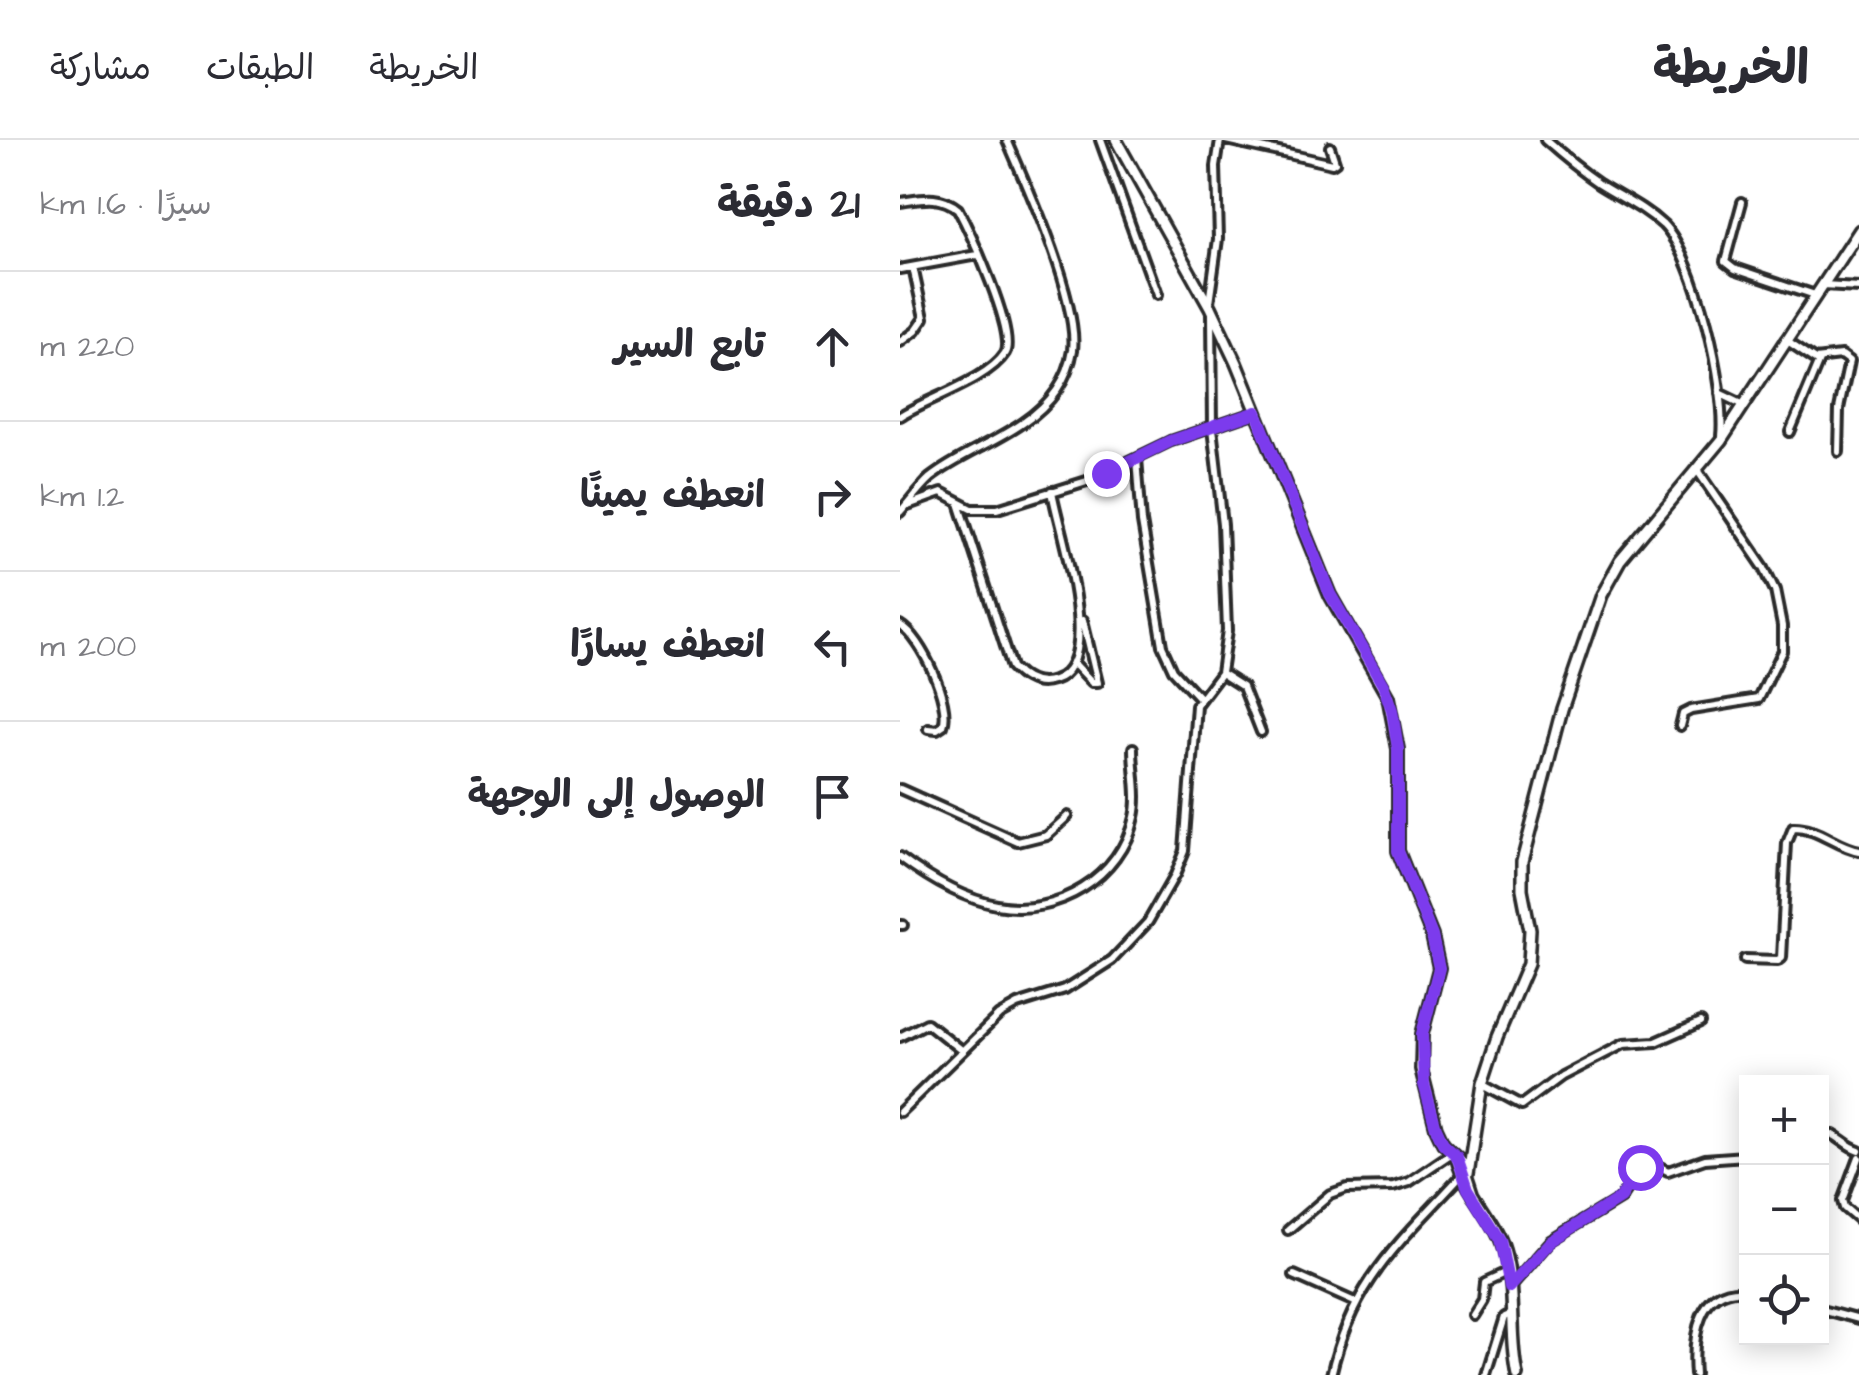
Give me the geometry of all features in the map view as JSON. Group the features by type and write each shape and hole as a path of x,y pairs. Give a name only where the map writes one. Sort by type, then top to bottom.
{"street":[{"path":"900,512 931,477 1005,436 1045,406 1058,390 1073,352 1070,312 1042,226 1007,140"},
{"path":"1100,140 1156,296"},
{"path":"1116,140 1210,308 1330,594 1383,685 1392,710 1398,749 1398,851 1432,936 1439,968 1422,1034 1422,1069 1436,1128 1500,1240 1508,1271 1517,1375"},
{"path":"900,1112 1009,1009 1064,990 1102,968 1148,922 1176,875 1186,850 1195,711 1200,698 1221,672 1225,654 1228,596 1218,459 1212,429 1209,296 1218,239 1216,166 1223,140 1251,143 1332,164 1335,162 1330,147"},
{"path":"1545,140 1595,180 1643,208 1674,238 1693,280 1718,393 1721,440"},
{"path":"900,202 938,198 948,201 967,226 1008,332 1007,350 992,366 900,416"},
{"path":"1742,202 1726,261 1735,268 1815,294"},
{"path":"1331,1375 1357,1302 1390,1251 1461,1167 1470,1146 1496,1037 1528,964 1530,930 1522,890 1522,862 1562,708 1601,595 1620,561 1721,440 1859,230"},
{"path":"900,269 977,255"},
{"path":"900,342 916,331 924,318 912,267"},
{"path":"1822,284 1859,286"},
{"path":"1786,339 1820,360 1841,356 1849,362 1839,410 1838,451"},
{"path":"1790,432 1820,360"},
{"path":"1718,393 1745,405"},
{"path":"907,505 936,493 986,511 1090,480 1171,441 1256,412"},
{"path":"1137,458 1142,522 1164,646 1174,670 1200,698"},
{"path":"1680,726 1683,714 1691,710 1759,698 1780,659 1782,646 1780,615 1771,580 1697,470"},
{"path":"1052,491 1097,684 1091,683 1072,663"},
{"path":"959,504 1012,667 1022,678 1035,683 1050,682 1065,675 1078,639 1077,606"},
{"path":"900,625 912,634 925,656 945,709 943,726 928,729"},
{"path":"1221,672 1243,686 1261,732"},
{"path":"900,858 929,878 998,905 1029,907 1083,888 1114,860 1132,826 1136,805 1133,748"},
{"path":"900,789 1018,842 1046,835 1066,816"},
{"path":"1745,960 1781,958 1786,843 1793,828 1812,829 1844,848 1859,851"},
{"path":"1482,1083 1522,1105 1561,1076 1610,1050 1628,1042 1656,1042 1702,1022"},
{"path":"900,1037 927,1023 962,1051"},
{"path":"1829,1133 1859,1151"},
{"path":"1509,1287 1550,1242 1620,1198 1643,1164 1650,1163 1668,1172 1704,1158 1739,1156"},
{"path":"1859,1158 1843,1201 1859,1220"},
{"path":"1288,1230 1330,1194 1347,1188 1393,1187 1461,1167"},
{"path":"1472,1316 1482,1299 1484,1282 1508,1271"},
{"path":"1294,1275 1357,1302"},
{"path":"1694,1375 1696,1332 1705,1307 1725,1291 1739,1290"},
{"path":"1829,1312 1859,1319"},
{"path":"1486,1375 1504,1317 1510,1314"}],"route":[{"path":"1106,473 1171,441 1256,412 1330,594 1383,685 1392,710 1398,749 1398,851 1432,936 1439,968 1422,1034 1424,1084 1443,1143 1457,1156 1468,1189 1500,1240 1509,1287 1550,1242 1620,1198 1640,1167"}]}
